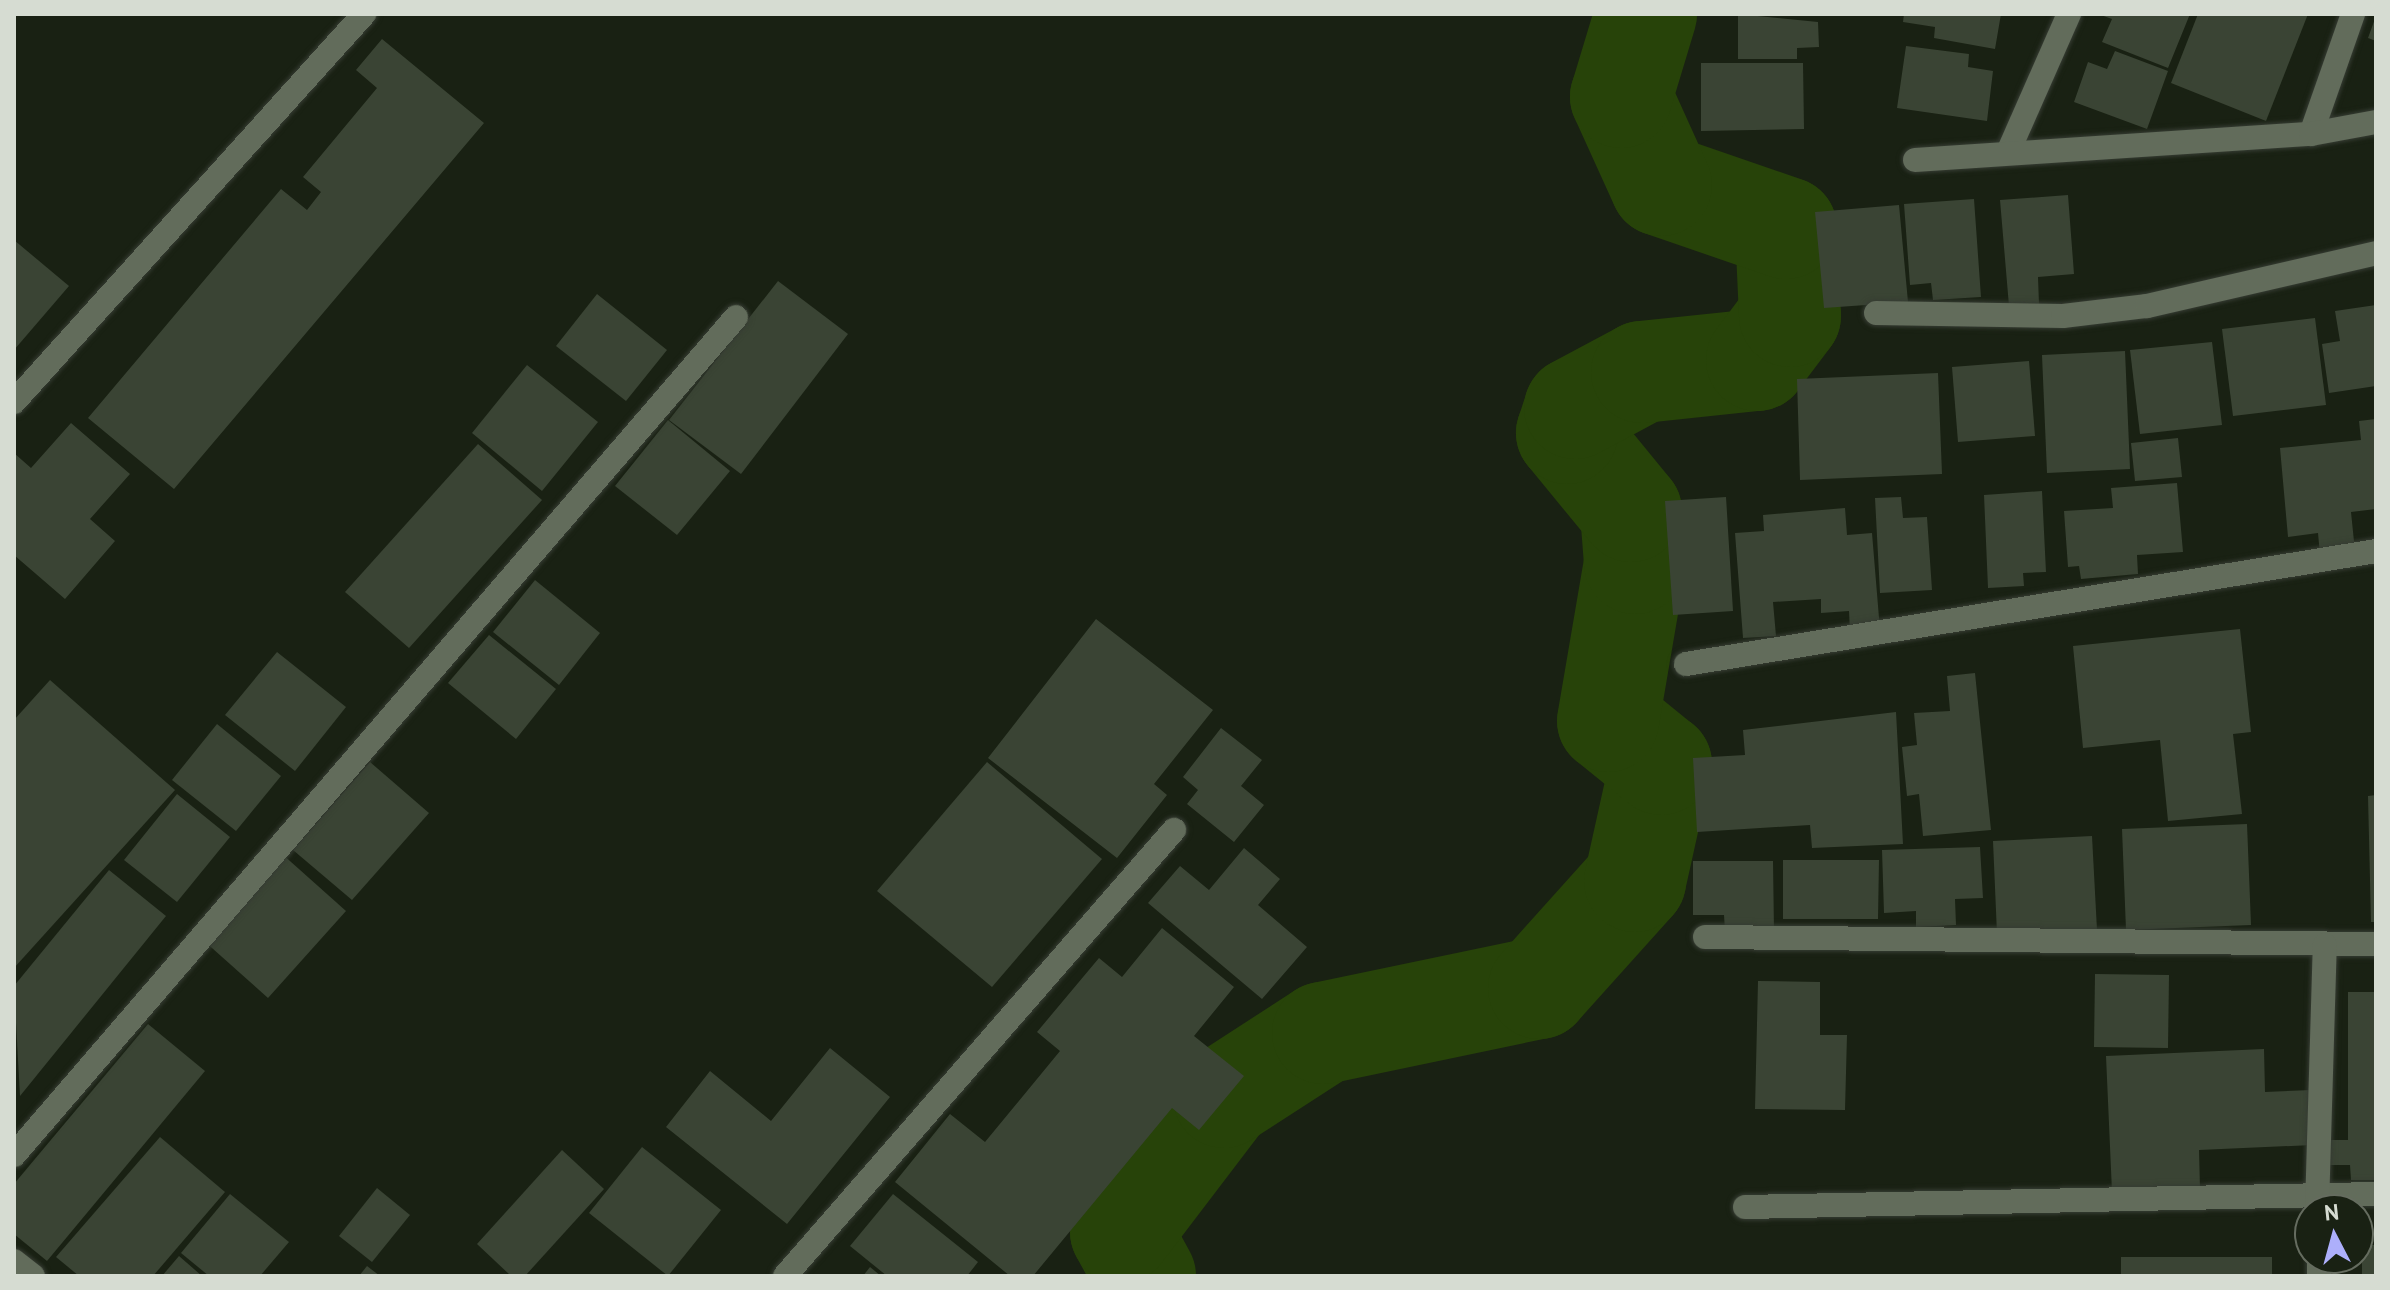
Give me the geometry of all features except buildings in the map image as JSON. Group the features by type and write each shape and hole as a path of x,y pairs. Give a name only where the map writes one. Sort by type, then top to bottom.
{"street":[{"path":"14,402 364,14"},
{"path":"2009,150 2069,14"},
{"path":"2311,134 2353,14"},
{"path":"1915,160 2009,150 2311,134 2376,122"},
{"path":"1876,313 2063,316 2147,306 2376,253"},
{"path":"14,1155 736,317"},
{"path":"1686,664 2376,551"},
{"path":"785,1276 1174,830"},
{"path":"1705,937 2376,944"},
{"path":"2317,1194 2325,945"},
{"path":"1745,1207 2294,1202"},
{"path":"14,1261 33,1276"}],"waterway":[{"path":"1145,1276 1121,1232 1224,1097 1323,1033 1539,988 1635,881 1661,764 1608,721 1635,563 1631,511 1567,433 1575,408 1642,372 1757,360 1790,316 1786,228 1661,185 1621,97 1646,14"}]}
